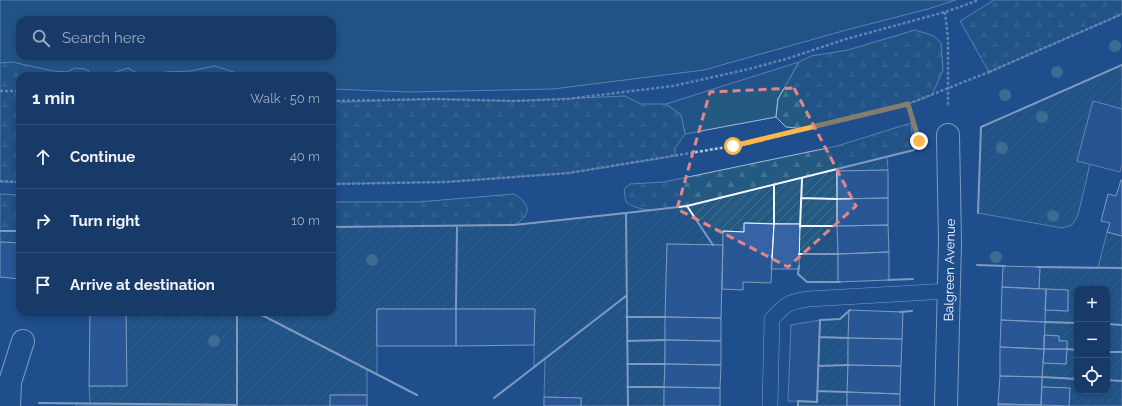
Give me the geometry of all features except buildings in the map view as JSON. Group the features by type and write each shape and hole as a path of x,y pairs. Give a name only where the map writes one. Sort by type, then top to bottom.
{"street":[{"name":"Balgreen Avenue","path":"946,406 950,242 948,135"},
{"path":"9,406 10,382 23,341"}],"lane":[{"path":"770,406 772,319 783,307 794,301 808,299 949,291"}],"path":[{"path":"336,101 434,99 513,101 566,99 673,86 786,59 846,39 945,12 979,0"},
{"path":"945,12 948,39 948,135"},
{"path":"336,184 446,182 569,173 733,146 908,104 989,72 1122,14"},
{"path":"0,91 16,91"},
{"path":"908,104 919,141"},
{"path":"0,182 16,182"}],"highlighted area":[{"path":"794,88 856,206 788,267 677,209 710,92"}],"green space":[{"path":"0,0 956,0 704,70 553,89 408,92 336,89 336,72 16,72 16,76 0,78"},
{"path":"994,0 1122,0 1122,14 989,72 960,21"},
{"path":"915,30 934,36 941,43 943,70 932,95 908,104 807,129 786,127 776,117 778,99 799,62 811,56 848,50"},
{"path":"12,62 53,71 67,72 16,72 16,182 0,182 0,63"},
{"path":"799,62 778,99 776,117 685,134 681,115 666,104"},
{"path":"1122,65 1122,109 1093,101 1077,161 1090,164 1078,215 1072,225 1062,228 978,213 981,127"},
{"path":"215,66 234,72 166,72 190,71"},
{"path":"75,68 86,69 89,72 67,72"},
{"path":"128,68 135,72 116,72"},
{"path":"625,96 641,104 666,104 681,115 685,134 675,148 675,156 569,173 446,182 336,184 336,101 342,102 434,99 513,101"},
{"path":"911,123 914,150 687,206 648,210 640,209 626,202 624,189 630,184 664,182 837,146"},
{"path":"887,157 888,170 837,171 838,282 807,282 798,274 800,224 745,223 744,232 723,231 723,245 667,244 664,406 581,406 581,398 544,397 545,359 534,367 534,309 377,309 377,374 367,369 367,395 331,395 330,406 76,406 76,403 90,404 89,386 126,386 126,316 336,316 336,227 514,225 687,206"},
{"path":"0,194 16,195 16,231 0,231"},
{"path":"514,194 524,202 527,210 524,217 514,225 336,227 336,202 418,202"},
{"path":"0,231 16,231 16,243 0,242"},
{"path":"1107,232 1122,236 1122,406 1069,406 1070,388 1042,387 1043,363 1066,364 1067,341 1059,341 1059,336 1044,335 1045,310 1068,311 1068,290 1039,289 1040,267 1098,268"},
{"path":"849,310 847,406 798,406 798,401 817,402 820,320 840,319"}],"shaded area":[{"path":"1093,101 1122,109 1122,164 1120,172 1077,161"},
{"path":"820,320 817,402 788,401 791,325"}],"wall":[{"path":"978,213 981,127 1122,65"},
{"path":"626,213 687,206 914,150"},
{"path":"800,227 802,179"},
{"path":"774,185 774,224"},
{"path":"801,198 837,199"},
{"path":"687,206 713,245"},
{"path":"336,227 514,225 626,213 628,406"},
{"path":"456,309 457,226"},
{"path":"800,226 837,226"},
{"path":"0,231 16,231"},
{"path":"799,254 838,254"},
{"path":"977,265 1005,266"},
{"path":"799,266 798,274 807,282 840,282"},
{"path":"1037,267 1122,268"},
{"path":"888,280 913,279"},
{"path":"494,398 626,296"},
{"path":"798,406 798,401 817,402 820,320 840,319 850,310"},
{"path":"900,312 912,311"},
{"path":"237,316 237,406"},
{"path":"264,316 417,395"},
{"path":"626,317 665,317"},
{"path":"1045,322 1074,323"},
{"path":"1110,324 1122,325"},
{"path":"819,337 848,338"},
{"path":"627,341 665,340"},
{"path":"1067,349 1074,350"},
{"path":"1110,352 1122,352"},
{"path":"627,364 665,364"},
{"path":"818,366 848,365"},
{"path":"1042,377 1074,379"},
{"path":"1110,380 1122,381"},
{"path":"627,387 664,387"},
{"path":"817,391 847,392"},
{"path":"39,403 237,405"}],"route":[{"path":"733,146 908,104 919,141"}]}
